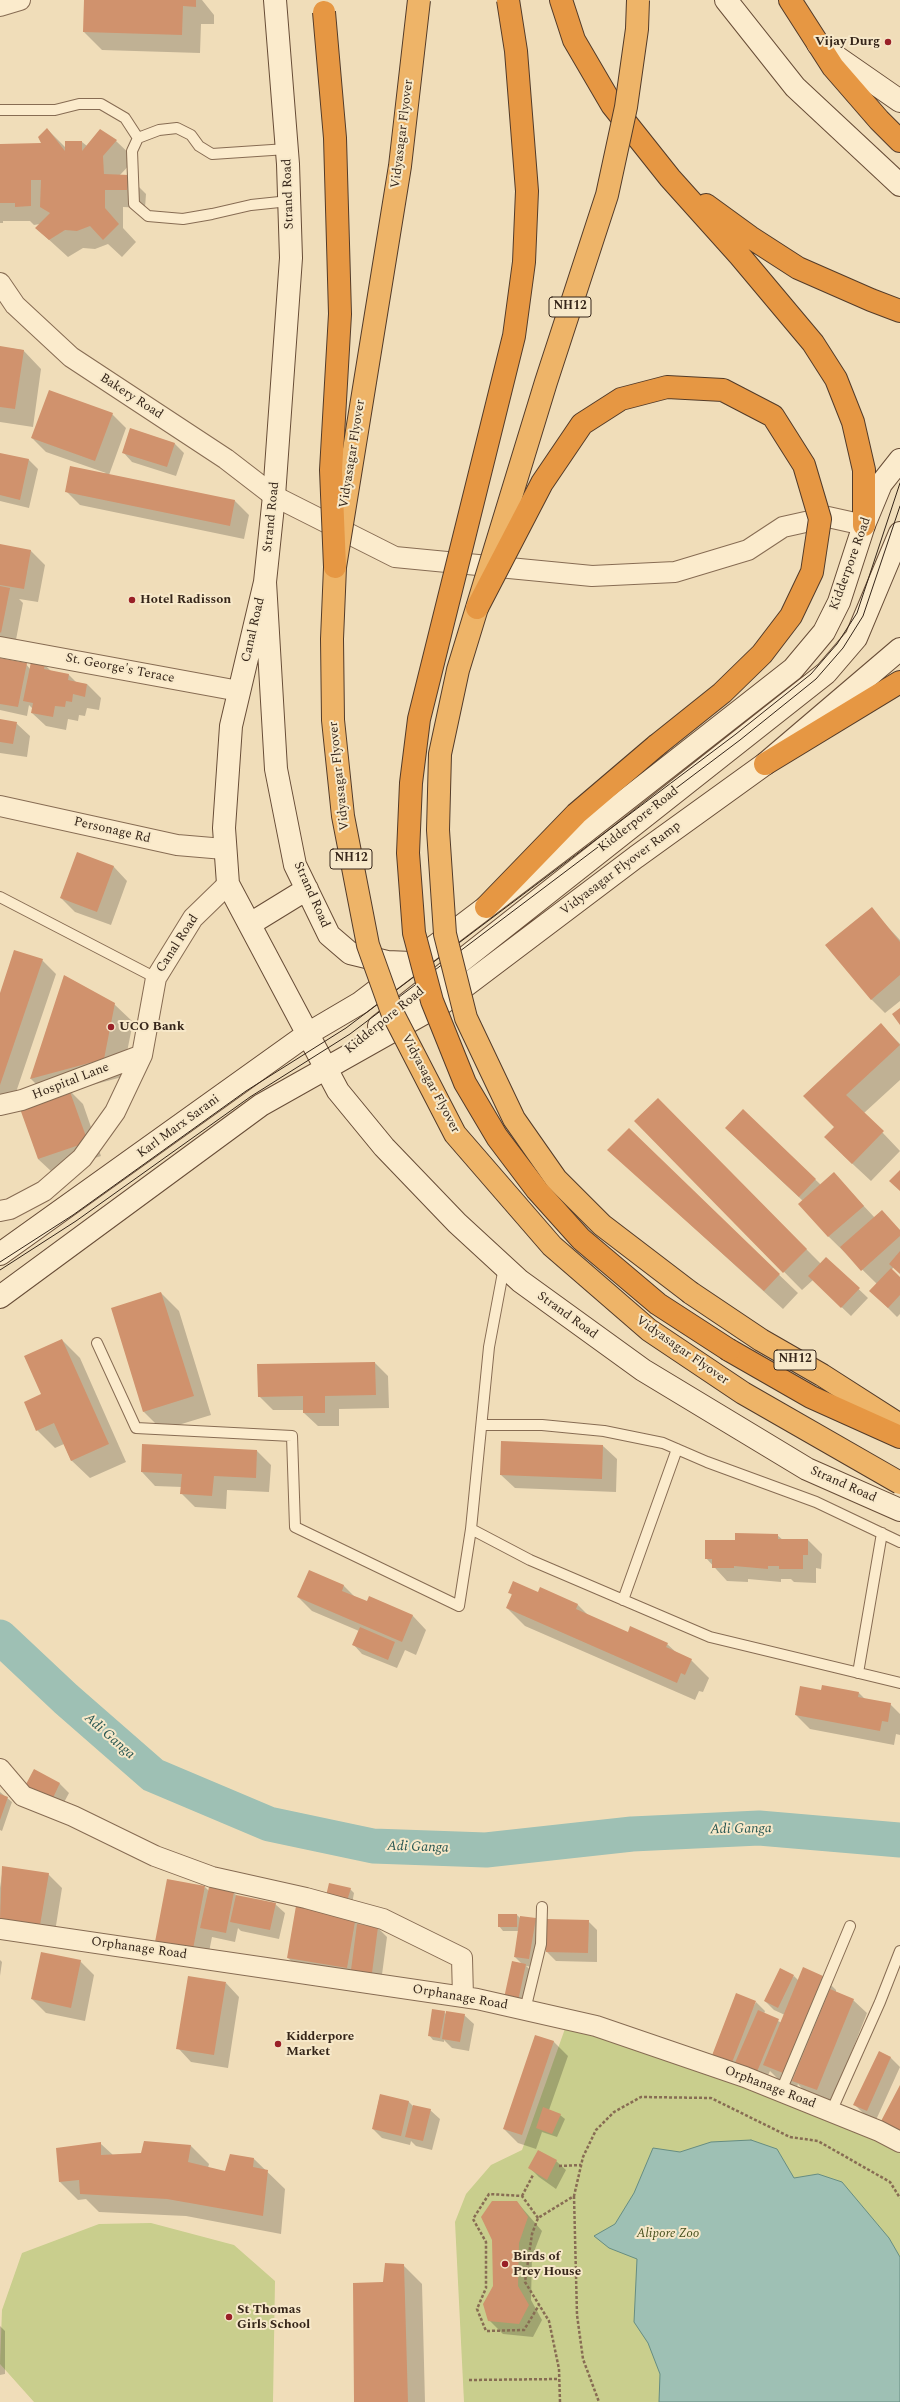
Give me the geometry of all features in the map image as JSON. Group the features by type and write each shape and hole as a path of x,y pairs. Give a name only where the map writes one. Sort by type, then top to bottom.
{"highway":[{"name":"Vidyasagar Flyover","path":"419,0 400,166 335,567 332,639 333,720 343,816 368,945 392,1012 455,1134 552,1246 649,1330 743,1393 900,1483"},
{"path":"508,0 516,51 527,191 524,262 514,336 419,719 411,783 408,853 414,933 432,1001 465,1083 501,1143 537,1190 581,1239 658,1304 729,1350 811,1397 900,1437"},
{"path":"561,0 574,40 612,105 670,178 740,256 813,343 836,379 853,422 864,470 864,526"},
{"name":"NH12","path":"638,0 637,28 626,107 607,195 546,382 458,670 440,754 438,830 445,934 466,1018 514,1119 556,1179 602,1225 692,1293 761,1340 822,1375 900,1425"},
{"path":"790,0 833,66 879,120 900,141"},
{"path":"324,6 335,138 340,314 331,470 335,567"},
{"path":"670,178 750,237 798,268 900,311"},
{"path":"477,608 542,483 582,424 621,399 667,387 723,390 773,416 804,465 820,519 812,572 791,616 762,654 722,692 576,814 486,907"},
{"path":"765,764 900,682"}],"main road":[{"name":"Strand Road","path":"275,0 287,149 291,258 274,496 265,582 276,769 295,865 329,935 350,953 387,962 412,963"},
{"path":"726,0 795,87 900,185"},
{"path":"818,44 900,101"},
{"name":"Kidderpore Road","path":"360,1003 793,669 824,632 839,602 864,526 881,484 900,460"},
{"name":"Kidderpore Road","path":"327,1068 826,673 856,638 900,533"},
{"name":"Canal Road","path":"228,884 224,849 231,726 265,582"},
{"name":"Vidyasagar Flyover Ramp","path":"327,1068 444,1002 636,857 765,764 900,649"},
{"name":"Strand Road","path":"228,884 309,1033 338,1091 384,1147 457,1223 504,1267 520,1281 643,1370 807,1469 900,1510"},
{"path":"250,924 307,889"},
{"name":"Karl Marx Sarani","path":"0,1254 309,1033 360,1003"},
{"path":"0,1297 261,1104 327,1068"}],"street":[{"path":"0,6 20,0"},
{"name":"Bakery Road","path":"0,283 15,305 71,358 226,459 274,496 395,557 592,576 675,572 748,550 783,527 828,516 864,526"},
{"name":"St. George's Terace","path":"0,647 239,691"},
{"name":"Personage Rd","path":"0,806 177,846 224,849"},
{"name":"Canal Road","path":"0,1211 10,1209 44,1191 82,1158 115,1112 142,1055 156,978 193,918 228,884"},
{"name":"Hospital Lane","path":"0,1105 22,1100 142,1055"},
{"path":"0,1769 23,1796 73,1816 154,1856 212,1877 306,1898 383,1919 443,1948 462,1958 463,1997"},
{"name":"Orphanage Road","path":"0,1929 463,1997 596,2026 745,2077 900,2142"}],"lane":[{"path":"0,110 55,110 79,104 101,104 124,118 138,138"},
{"path":"287,149 212,154 199,146 191,135 177,128 159,130 138,138 132,150 134,204 148,216 183,219 212,214 251,204 289,201"},
{"path":"0,897 156,978"},
{"path":"97,1343 136,1428 292,1436 295,1527 459,1606 471,1529 489,1347 504,1267"},
{"path":"482,1426 542,1424 604,1431 663,1443 816,1502 900,1542"},
{"path":"623,1600 677,1449"},
{"path":"471,1529 530,1560 710,1637 900,1683"},
{"path":"858,1673 882,1533"},
{"path":"525,2010 541,1944 542,1907"},
{"path":"781,2091 850,1926"},
{"path":"831,2112 880,2002 900,1951"}],"path":[{"path":"599,2402 583,2359 579,2329 574,2196 581,2165 596,2130 614,2112 641,2097 711,2098 790,2137 818,2140 890,2182 900,2198"},
{"path":"560,2166 581,2165"},
{"path":"522,2196 533,2175"},
{"path":"522,2196 489,2194 473,2219 486,2242 486,2288 477,2309 486,2331 524,2330 539,2305"},
{"path":"522,2196 538,2218"},
{"path":"560,2402 559,2379 549,2321 525,2282 532,2234 538,2218 574,2196"},
{"path":"469,2380 559,2379"}],"green space":[{"name":"Alipore Zoo","path":"567,2023 732,2078 900,2149 900,2402 464,2402 455,2222 466,2194 491,2165 522,2150"},
{"path":"151,2223 234,2245 275,2281 273,2402 34,2402 0,2364 2,2310 22,2253 99,2224"}],"water":[{"path":"751,2140 777,2149 794,2178 818,2174 842,2182 889,2238 900,2257 900,2402 659,2402 660,2374 648,2343 634,2322 637,2259 609,2248 594,2236 615,2224 634,2193 653,2148 680,2152 711,2142"}],"building":[{"path":"84,0 196,0 196,7 183,6 182,35 83,32"},
{"path":"47,128 65,151 65,141 82,141 82,151 100,129 117,140 103,156 104,174 129,175 127,190 105,190 105,208 119,224 103,240 90,226 77,231 65,230 49,240 35,228 50,213 40,207 41,180 31,180 31,206 15,207 15,203 0,203 0,144 41,143 38,137"},
{"path":"0,346 24,350 15,409 0,407"},
{"path":"49,390 113,413 95,461 31,438"},
{"path":"130,428 175,443 167,467 122,453"},
{"path":"0,453 29,459 20,500 0,495"},
{"path":"70,466 235,500 230,526 65,492"},
{"path":"0,544 31,550 24,589 0,585"},
{"path":"0,586 10,588 1,633 0,632"},
{"path":"0,658 27,663 18,707 0,704"},
{"path":"31,662 45,664 44,669 69,674 68,680 87,684 85,697 73,694 72,702 66,701 65,707 55,706 53,717 31,713 33,703 23,701"},
{"path":"0,719 17,722 13,744 0,742"},
{"path":"77,852 114,866 97,912 60,898"},
{"path":"872,907 900,942 900,975 871,1000 825,945"},
{"path":"14,950 43,959 0,1085 0,993"},
{"path":"64,975 115,1003 104,1059 30,1079"},
{"path":"900,1008 900,1025 892,1014"},
{"path":"881,1023 900,1045 846,1095 884,1131 852,1164 824,1137 834,1127 803,1096"},
{"path":"69,1089 88,1142 38,1159 19,1106"},
{"path":"658,1098 807,1249 783,1273 634,1121"},
{"path":"743,1109 816,1179 799,1197 725,1128"},
{"path":"629,1128 780,1274 764,1291 607,1150"},
{"path":"900,1170 900,1191 889,1181"},
{"path":"834,1172 864,1206 828,1237 798,1204"},
{"path":"882,1210 900,1230 900,1236 861,1271 840,1247"},
{"path":"900,1251 900,1274 889,1264"},
{"path":"826,1257 860,1288 841,1308 808,1276"},
{"path":"891,1268 900,1277 900,1295 888,1308 869,1291"},
{"path":"161,1292 194,1396 143,1412 111,1308"},
{"path":"62,1339 109,1444 71,1461 54,1423 36,1431 24,1402 41,1394 24,1356"},
{"path":"375,1362 376,1395 325,1396 325,1413 303,1413 303,1396 258,1397 257,1364"},
{"path":"501,1441 603,1445 602,1479 500,1475"},
{"path":"142,1444 257,1450 256,1478 214,1476 212,1496 180,1494 182,1474 141,1472"},
{"path":"735,1533 778,1534 778,1539 808,1539 808,1555 803,1555 803,1569 779,1569 779,1566 768,1566 768,1569 734,1566 734,1568 712,1568 712,1559 705,1559 705,1540 735,1540"},
{"path":"309,1570 344,1585 342,1591 367,1601 369,1596 413,1615 402,1642 297,1597"},
{"path":"513,1581 538,1592 540,1587 578,1604 576,1609 628,1632 630,1626 668,1643 666,1647 692,1659 685,1675 681,1673 677,1683 506,1608 512,1594 508,1593"},
{"path":"360,1627 395,1642 388,1660 352,1645"},
{"path":"822,1685 859,1692 858,1697 891,1703 888,1722 882,1721 880,1731 795,1715 800,1686 821,1690"},
{"path":"34,1769 60,1783 51,1802 24,1788"},
{"path":"0,1794 8,1797 0,1820"},
{"path":"2,1866 49,1873 40,1925 0,1919"},
{"path":"167,1879 205,1886 193,1949 155,1942"},
{"path":"329,1883 351,1888 347,1901 326,1896"},
{"path":"209,1887 234,1892 226,1933 200,1928"},
{"path":"236,1895 276,1903 270,1930 230,1922"},
{"path":"296,1906 356,1916 347,1968 287,1958"},
{"path":"498,1914 517,1914 517,1927 498,1927"},
{"path":"520,1916 536,1918 529,1959 514,1957"},
{"path":"546,1919 589,1920 588,1953 546,1952"},
{"path":"357,1924 378,1927 372,1973 351,1970"},
{"path":"41,1952 81,1960 71,2008 31,1999"},
{"path":"512,1961 526,1964 518,2001 504,1998"},
{"path":"803,1967 823,1976 783,2073 763,2065"},
{"path":"780,1968 794,1975 778,2008 764,2001"},
{"path":"188,1976 226,1982 214,2055 176,2049"},
{"path":"830,1989 854,1999 817,2090 792,2081"},
{"path":"736,1993 756,2001 731,2065 711,2058"},
{"path":"432,2009 445,2011 440,2038 428,2036"},
{"path":"758,2010 779,2019 756,2074 734,2065"},
{"path":"446,2011 465,2014 460,2042 442,2039"},
{"path":"535,2035 554,2041 522,2135 503,2129"},
{"path":"879,2051 891,2057 867,2111 853,2105"},
{"path":"900,2085 900,2133 880,2123"},
{"path":"380,2094 409,2101 401,2136 372,2129"},
{"path":"413,2105 431,2109 423,2141 405,2137"},
{"path":"543,2107 561,2114 552,2134 536,2128"},
{"path":"144,2141 191,2145 188,2162 225,2171 230,2154 254,2158 253,2167 268,2170 263,2216 167,2199 80,2194 79,2180 59,2182 56,2148 101,2142 101,2155 141,2153"},
{"path":"538,2150 557,2160 547,2180 528,2168"},
{"name":"Birds of Prey House","path":"492,2201 517,2201 528,2217 519,2243 518,2286 529,2305 519,2324 488,2321 483,2304 493,2286 492,2240 481,2217"},
{"path":"385,2263 404,2264 408,2402 354,2402 353,2283 383,2282"}],"waterway":[{"name":"Adi Ganga","path":"0,1637 66,1699 153,1775 269,1824 373,1846 486,1850 632,1834 759,1828 900,1840"}],"tram line":[{"path":"0,1262 73,1215 246,1091 346,1028 736,734 811,674 837,644 857,613 900,483"},
{"path":"0,1270 76,1221 250,1097 350,1034 740,740 816,679 843,648 863,616 900,506"}],"place":[{"name":"Vijay Durg","path":"888,42"},
{"name":"Hotel Radisson","path":"132,600"},
{"name":"UCO Bank","path":"111,1027"},
{"name":"Kidderpore Market","path":"278,2044"},
{"name":"Birds of Prey House","path":"505,2264"},
{"name":"St Thomas Girls School","path":"229,2317"}]}
